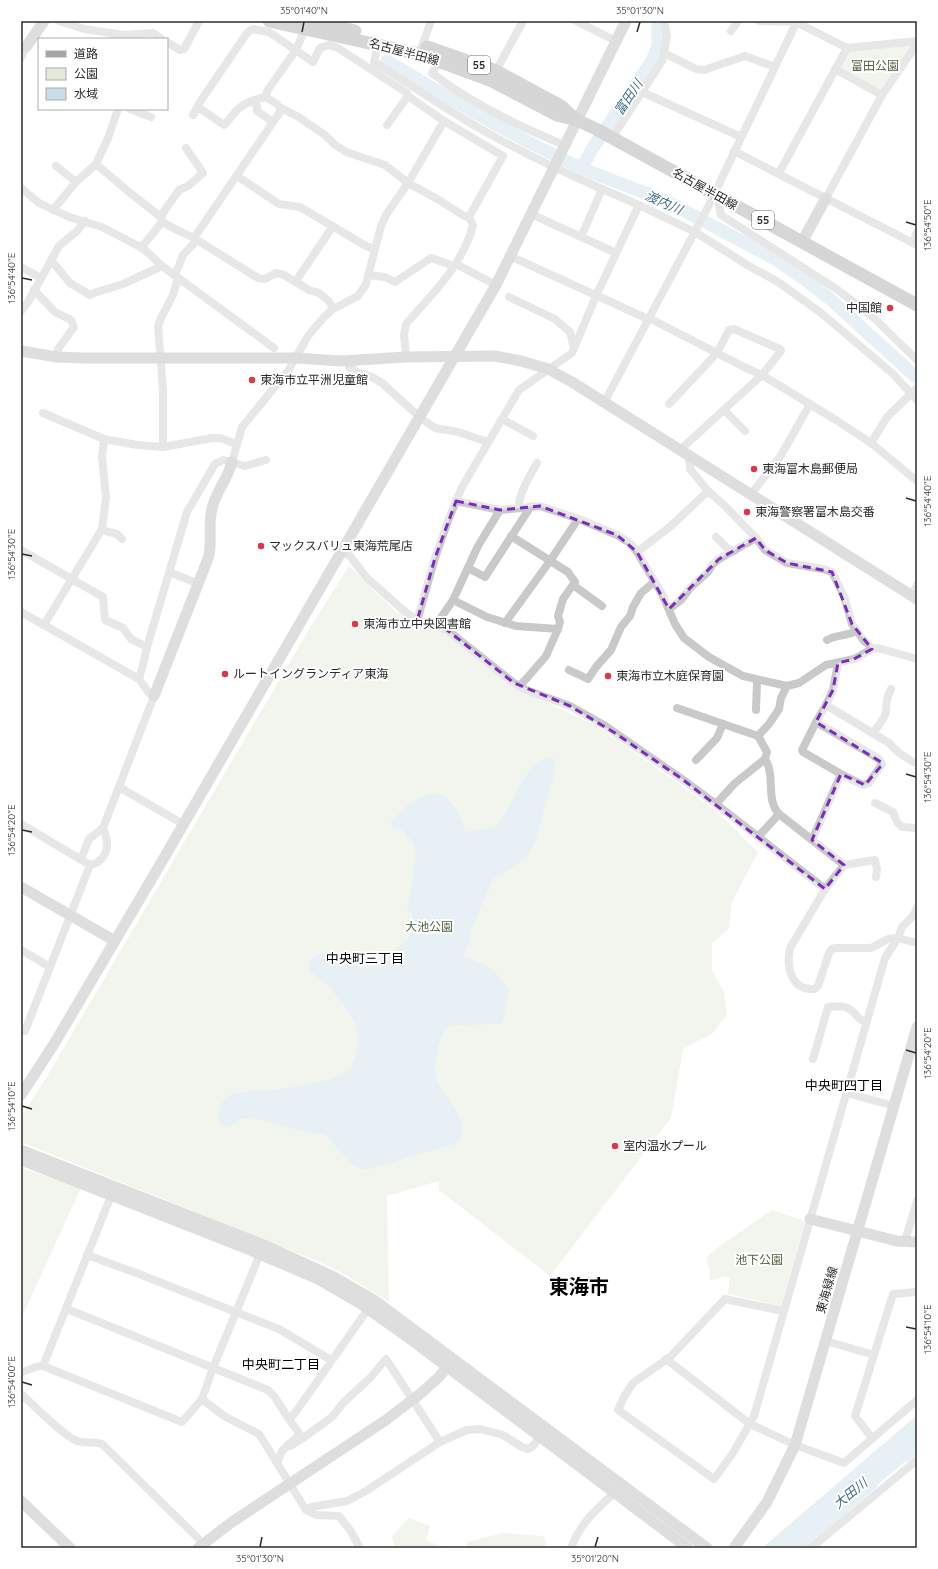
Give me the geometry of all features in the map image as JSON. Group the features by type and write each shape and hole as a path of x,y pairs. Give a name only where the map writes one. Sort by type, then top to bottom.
{"main road":[{"name":"名古屋半田線","path":"269,21 310,25 419,54 492,81 557,115 577,120 596,129 715,199 802,242 917,304"},
{"name":"名古屋半田線","path":"310,25 329,23 422,46 496,71 561,106 577,120"}],"street":[{"path":"21,58 26,47 44,21"},
{"path":"59,21 84,29 141,37 153,33 160,38"},
{"path":"168,43 180,50 184,49 199,21"},
{"path":"422,46 431,21"},
{"path":"496,71 522,21"},
{"path":"576,21 616,41"},
{"path":"21,1095 54,1044 184,824 496,285 626,21"},
{"path":"610,138 662,61 667,35 664,21"},
{"path":"731,31 738,21"},
{"path":"758,21 796,22 847,48 917,42"},
{"path":"604,403 695,232 715,199 734,151 796,22"},
{"path":"266,97 267,91 296,50 310,25"},
{"path":"193,115 250,30 255,29 270,32 313,62 320,48 329,45 338,48 407,93 408,96 444,121 503,156 469,217"},
{"path":"802,242 882,95 917,42"},
{"path":"378,44 374,62 486,133 553,168 639,205 695,232 749,266 778,282 820,312 914,390 917,400"},
{"path":"779,173 847,48"},
{"path":"664,53 696,69 704,70 745,56 774,67"},
{"path":"439,61 432,73 442,81 500,115 563,147"},
{"path":"835,69 882,95"},
{"path":"642,92 741,137"},
{"path":"387,125 408,96"},
{"path":"198,107 224,125 238,109 253,101 266,97 282,109 296,116 325,135 334,144 346,152 384,165 408,183 464,216 469,217 473,224 470,236 455,265 406,324 404,334 406,357"},
{"path":"253,101 257,106 258,111 273,122"},
{"path":"163,448 163,390 159,322 173,295 176,276 183,255 282,109"},
{"path":"53,210 76,182 96,164 108,138 118,110"},
{"path":"133,110 151,117"},
{"path":"81,859 89,838 103,828 199,584 211,549 211,510 229,474 239,432 243,424 288,371 308,336 333,309 358,296 366,284 374,249 386,215 408,183 444,121"},
{"path":"141,248 179,190 188,186 203,173 186,148"},
{"path":"734,151 826,198 916,238"},
{"path":"96,164 161,219 177,230 195,239 258,278 265,279 276,273 296,281 309,290 320,294 329,301 333,309"},
{"path":"56,166 76,182"},
{"path":"237,176 279,204 300,206 366,246 374,249"},
{"path":"21,188 39,203 69,217 102,227 141,248 162,266 274,348"},
{"path":"581,237 602,189"},
{"path":"715,199 719,205 721,215 835,288 873,317 917,360"},
{"path":"417,621 448,518 462,487 519,390 569,356 639,205"},
{"path":"531,214 616,253"},
{"path":"21,311 60,246 77,231 85,221"},
{"path":"296,281 333,226"},
{"path":"510,256 648,319 746,368 762,374 871,443 917,481"},
{"path":"368,275 385,277 395,282 431,258 455,265 496,285"},
{"path":"51,260 70,283 90,295 123,284 162,266"},
{"path":"21,267 41,278"},
{"path":"34,290 55,312 71,320 74,327 58,349 57,357"},
{"path":"508,297 555,319 570,332 574,348"},
{"path":"669,404 717,353 730,330 734,329 780,349 762,374 724,410 685,452"},
{"path":"21,351 57,357 296,358 348,360 406,357 495,356 521,360 548,369 572,382 914,597 917,585"},
{"path":"348,360 349,367 357,372 372,377 382,384 435,428 458,432 488,442"},
{"path":"871,443 887,418 914,390"},
{"path":"751,494 780,457 810,404"},
{"path":"724,410 745,431"},
{"path":"43,413 104,439 137,445 163,448 212,438 220,438 236,444"},
{"path":"502,419 533,436"},
{"path":"44,625 101,530 106,498 102,457 104,439"},
{"path":"685,452 690,469 708,491 724,504 756,538 765,550 787,562 832,572 847,606 852,624 864,641 872,649"},
{"path":"139,679 169,572 188,512 203,484 215,464 223,460 245,466 266,460"},
{"path":"519,507 519,502 528,479 537,463"},
{"path":"637,552 671,526 708,491"},
{"path":"456,501 500,510 540,506 578,519 617,535 630,543 637,552 669,609 678,629 686,640 709,657 737,674 787,686 798,683 826,665 854,659 872,649 878,648 917,659"},
{"path":"468,568 485,577 530,506"},
{"path":"436,625 453,600 468,568 500,510"},
{"path":"505,623 550,561 578,519"},
{"path":"101,530 117,534 122,539"},
{"path":"511,536 568,572 575,582 564,599 558,616 560,622 558,629 546,656 519,686"},
{"path":"716,538 727,548 734,551"},
{"path":"669,609 681,600 690,588 708,572 712,565 719,559 756,538"},
{"path":"21,550 103,597 105,620 123,628 131,639 147,647"},
{"path":"342,551 350,556 366,577 417,621 436,625 447,630 497,671 519,686 570,706 604,725 716,804 825,889"},
{"path":"169,572 199,584"},
{"path":"569,670 588,679 611,650 621,627 630,616 632,607 641,593 654,582"},
{"path":"573,585 602,606"},
{"path":"453,600 487,617 505,623 516,626 558,629"},
{"path":"21,612 139,679 154,696"},
{"path":"827,640 830,637 849,635 857,631"},
{"path":"816,722 879,759 882,764 869,783 863,785 841,774 802,750 816,722 833,690 838,663"},
{"path":"756,710 757,680"},
{"path":"758,736 769,724 779,709 781,698 787,686"},
{"path":"873,733 885,714 886,702 891,689"},
{"path":"826,704 890,743 899,753 913,762"},
{"path":"676,708 758,736 767,752 766,759 771,772 772,802 775,810 844,865"},
{"path":"696,760 717,738 723,724"},
{"path":"716,804 734,784 766,759"},
{"path":"812,840 841,774"},
{"path":"119,787 184,824"},
{"path":"875,803 893,812 897,822 902,827 917,828"},
{"path":"758,837 779,814"},
{"path":"21,824 90,865 97,864 102,860 108,845 103,828"},
{"path":"876,877 877,870 875,860 844,865 825,889 790,948 788,969 795,981 804,988 815,989 818,986 827,959 832,950 836,948 871,948 888,939 898,938 917,943"},
{"path":"21,1031 25,1031 90,865"},
{"path":"21,887 115,941"},
{"path":"783,1311 725,1299 670,1357 633,1383 618,1410 714,1479 733,1453 750,1424 847,1093 885,958 898,938 902,927 913,916 917,908"},
{"path":"21,950 50,967"},
{"path":"813,1059 828,1008 834,1006 851,1010 859,1020 866,1022"},
{"name":"東海緑線","path":"734,1548 767,1502 795,1444 917,1027"},
{"path":"847,1093 894,1106"},
{"path":"21,1150 309,1264 374,1300 540,1437 688,1548"},
{"path":"21,1160 260,1254 318,1279 368,1309 451,1363 707,1548"},
{"path":"43,1366 111,1196"},
{"path":"905,1241 917,1201"},
{"path":"810,1219 897,1241 917,1242"},
{"path":"21,1372 43,1366 182,1422 202,1399 212,1368 260,1254"},
{"path":"87,1255 279,1329 331,1360"},
{"path":"872,1438 855,1416 893,1294 917,1292"},
{"path":"67,1309 268,1390 274,1396 299,1433 298,1436 282,1451 279,1459"},
{"path":"289,1419 295,1413 368,1309"},
{"path":"826,1341 874,1355"},
{"path":"288,1445 290,1446 303,1438 332,1417 343,1403 371,1377 386,1359 440,1442"},
{"path":"666,1359 750,1424 795,1444 844,1463 917,1400"},
{"path":"21,1394 68,1436 84,1443 96,1442 102,1444 203,1546 232,1522 386,1420 413,1399 451,1363"},
{"path":"202,1399 224,1416 258,1434 279,1459 306,1510 316,1515 339,1516 350,1530 360,1548"},
{"path":"306,1510 311,1506 347,1501 366,1491 440,1442 467,1430 480,1429 503,1435 522,1447 528,1448 532,1447 540,1437"},
{"path":"811,1548 917,1460"},
{"path":"571,1548 576,1534 586,1520 614,1493"},
{"path":"21,1501 70,1548"}],"highlighted area":[{"path":"456,501 500,510 540,506 617,535 637,552 669,609 719,559 756,538 765,550 787,563 832,572 852,624 872,649 854,659 838,663 833,690 816,722 881,762 881,766 865,785 841,774 812,840 844,865 825,889 682,779 615,733 570,706 514,683 447,630 417,621 435,558"}],"green space":[{"name":"富田公園","path":"908,43 910,46 909,49 881,90 839,67 848,50"},
{"name":"大池公園","path":"349,566 394,610 413,621 443,630 468,652 514,687 599,727 714,809 758,852 732,902 729,929 712,943 712,971 724,992 727,1015 712,1034 683,1049 671,1118 550,1276 439,1190 439,1181 387,1196 389,1302 347,1276 320,1262 21,1142 21,1117 46,1078 311,626"},
{"path":"21,1168 81,1188 21,1319"},
{"name":"池下公園","path":"772,1210 805,1221 781,1306 728,1294 730,1278 725,1276 709,1281 710,1271 706,1258 717,1248"},
{"path":"409,1518 430,1526 426,1540 445,1548 394,1548 392,1536"},
{"path":"502,1533 544,1536 547,1548 467,1548 467,1542"}],"water":[{"path":"547,758 553,758 555,764 554,775 534,845 526,857 515,867 493,879 471,929 467,948 464,954 464,957 485,965 493,971 509,989 503,1021 500,1024 452,1025 447,1028 443,1034 437,1050 435,1067 437,1081 457,1111 463,1127 462,1135 457,1143 365,1170 353,1165 326,1135 283,1126 255,1118 241,1119 229,1127 221,1125 219,1121 220,1108 230,1095 243,1092 298,1087 323,1081 334,1078 350,1068 352,1065 358,1046 355,1023 332,990 326,983 313,973 309,966 312,959 322,953 329,952 352,965 363,967 382,967 388,961 388,954 395,951 409,937 412,930 413,919 412,913 407,909 414,875 413,868 416,852 413,843 403,830 393,828 391,822 407,806 417,799 431,793 443,795 455,807 466,832 495,827 506,812 529,772 540,761"},
{"name":"大田川","path":"917,1415 917,1454 908,1462 906,1461 878,1484 877,1487 806,1548 762,1548"}],"waterway":[{"name":"富田川","path":"583,169 592,149 652,61 658,46 658,21"},
{"name":"渡内川","path":"387,61 530,143 583,169 666,201 777,260 829,298 917,378"}],"place":[{"name":"中国館","path":"890,308"},
{"name":"東海市立平洲児童館","path":"252,380"},
{"name":"東海富木島郵便局","path":"754,469"},
{"name":"東海警察署富木島交番","path":"747,512"},
{"name":"マックスバリュ東海荒尾店","path":"261,546"},
{"name":"東海市立中央図書館","path":"355,624"},
{"name":"ルートイングランディア東海","path":"225,674"},
{"name":"東海市立木庭保育園","path":"608,676"},
{"name":"室内温水プール","path":"615,1146"}],"district":[{"name":"中央町三丁目","path":"365,958"},
{"name":"中央町四丁目","path":"844,1085"},
{"name":"東海市","path":"579,1287"},
{"name":"中央町二丁目","path":"281,1364"}]}
